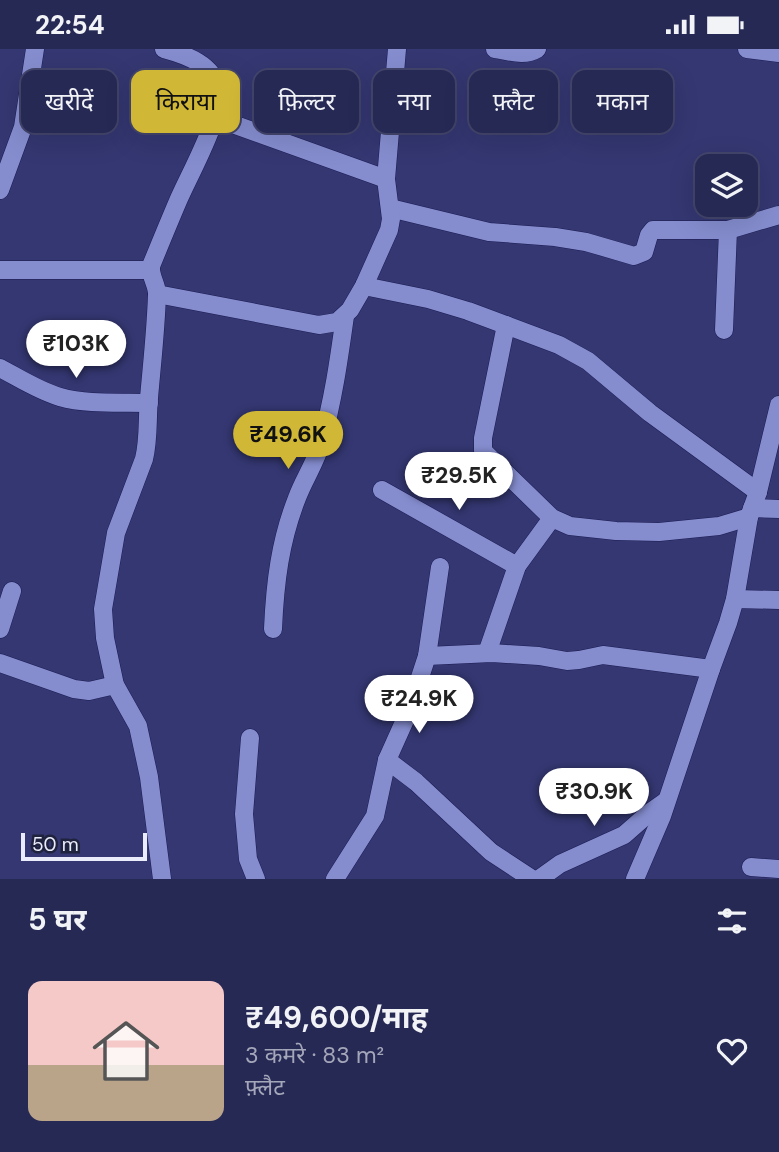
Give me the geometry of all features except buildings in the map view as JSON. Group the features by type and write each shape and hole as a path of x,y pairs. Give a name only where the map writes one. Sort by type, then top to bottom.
{"street":[{"path":"0,190 23,127 35,49"},
{"path":"164,49 203,57"},
{"path":"157,294 320,325 338,322 345,316 364,286 389,230 390,208 386,179 397,49"},
{"path":"495,49 523,53 531,53 537,49"},
{"path":"747,49 779,53"},
{"path":"240,127 386,179"},
{"path":"162,879 149,777 138,726 115,685 103,609 116,533 147,446 157,294 151,270 208,133"},
{"path":"390,208 489,232 555,237 634,255 644,252 653,230 728,230 779,215"},
{"path":"724,330 728,230"},
{"path":"0,270 151,270"},
{"path":"364,286 428,299 468,311 559,345 588,361 753,506 779,509"},
{"path":"274,629 275,588 281,549 297,499 321,445 345,316"},
{"path":"506,325 482,447 485,454 552,518 570,526 659,532 719,526 753,506"},
{"path":"0,368 51,393 68,398 149,403"},
{"path":"635,879 662,816 735,599 753,506 779,405"},
{"path":"382,490 517,566"},
{"path":"487,653 517,566 552,518"},
{"path":"335,879 374,816 387,759 409,711 427,656 440,567"},
{"path":"0,629 12,591"},
{"path":"735,599 779,600"},
{"path":"427,656 487,653 567,661 603,655 710,669"},
{"path":"0,663 81,690 89,691 115,685"},
{"path":"250,738 244,814 248,859 256,879"},
{"path":"387,759 416,782 491,852 532,879"},
{"path":"539,879 560,864 624,835 666,801"},
{"path":"751,867 779,869"}]}
